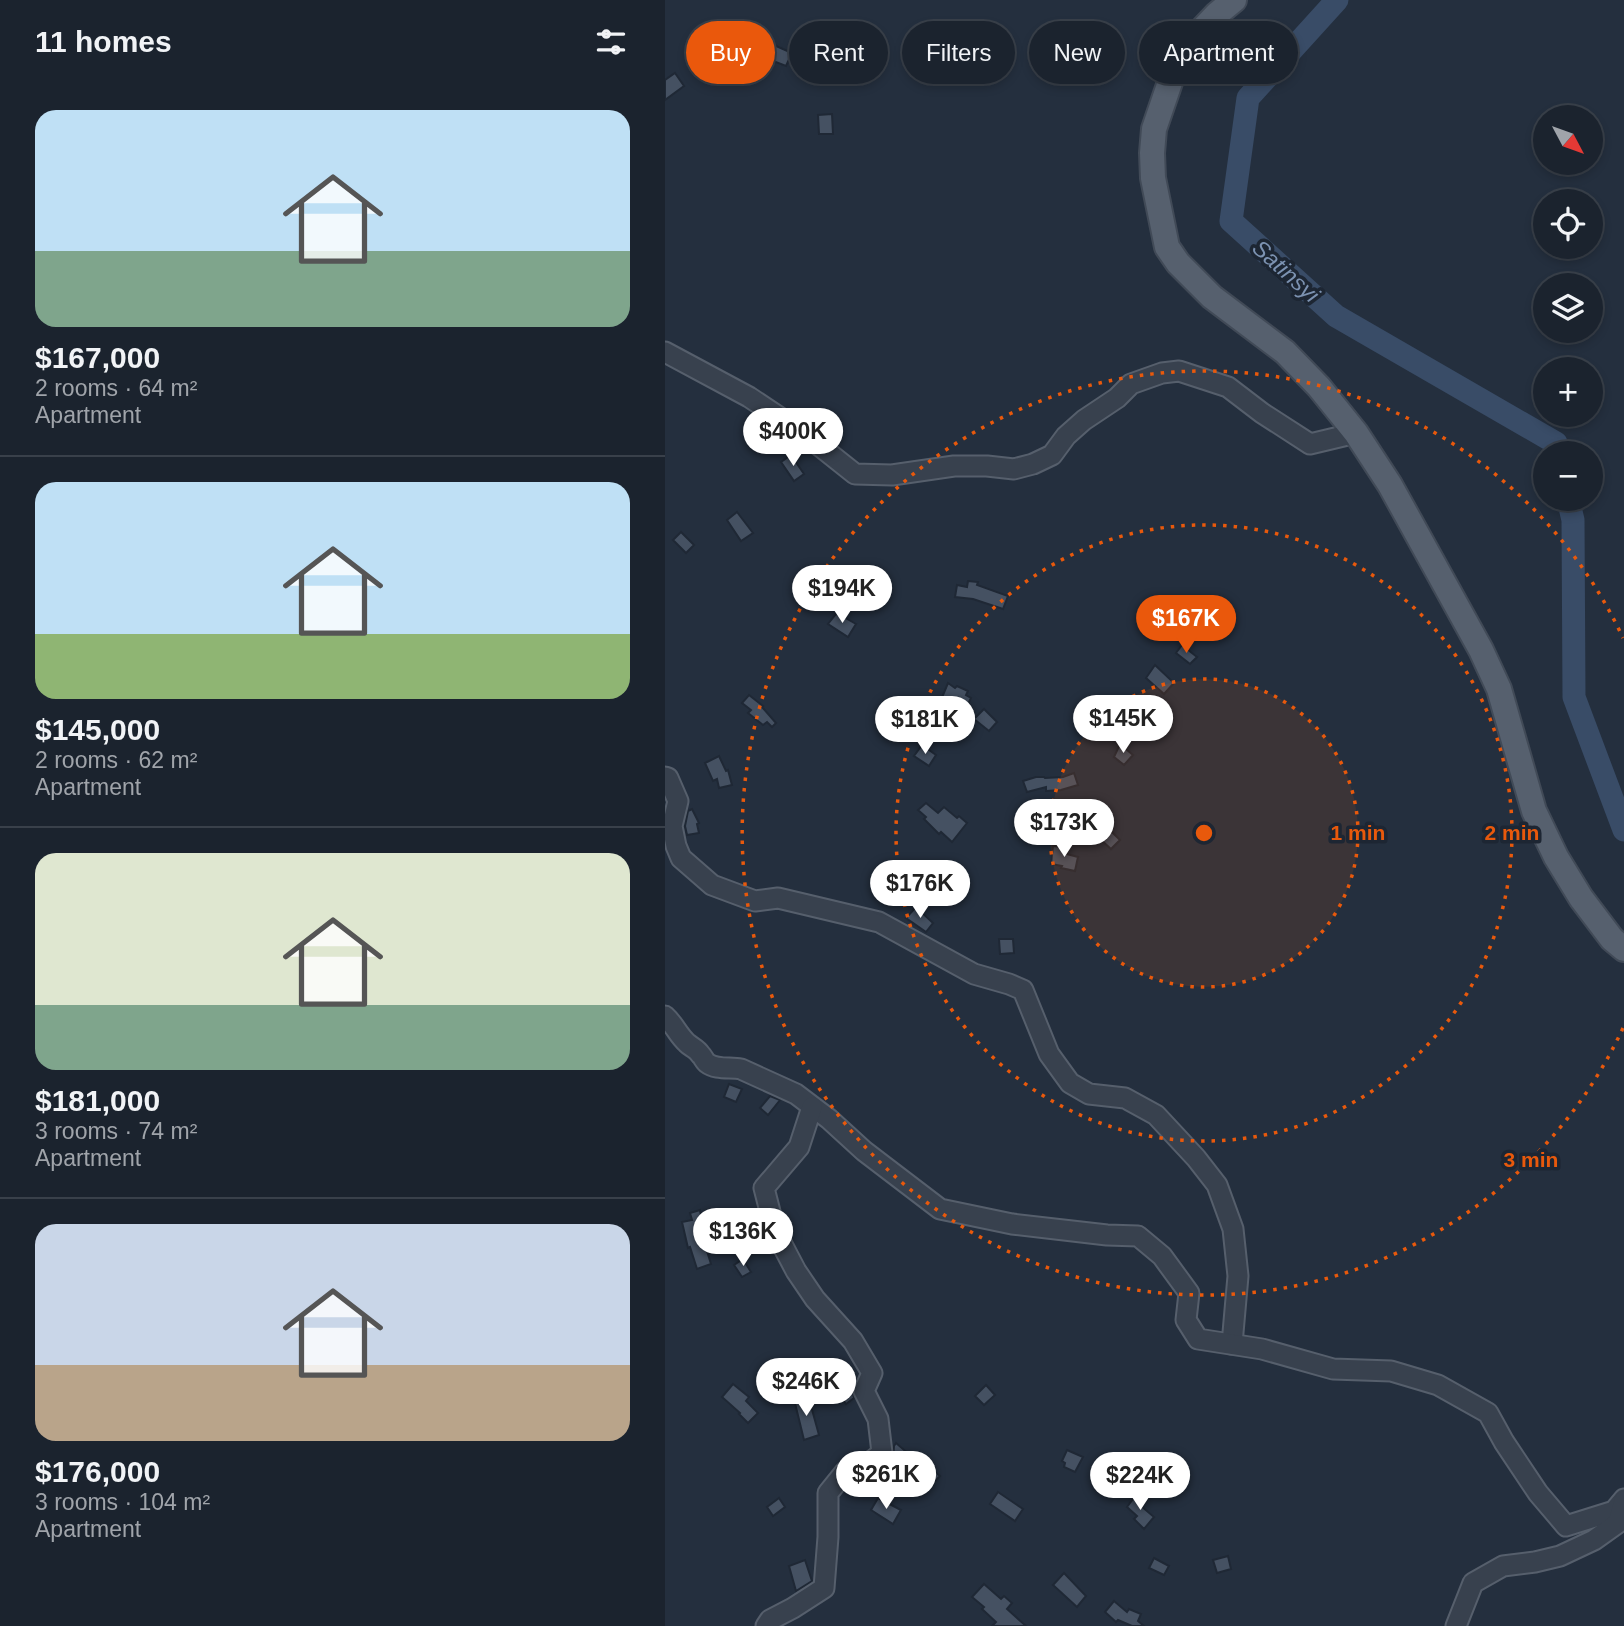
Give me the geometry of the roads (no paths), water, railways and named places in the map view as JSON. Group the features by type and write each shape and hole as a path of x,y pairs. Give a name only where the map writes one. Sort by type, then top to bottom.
{"main road":[{"path":"1234,0 1180,53 1154,129 1153,178 1167,247 1212,297 1285,352 1356,433 1389,485 1481,650 1499,689 1534,811 1556,857 1581,898 1612,939 1624,949"}],"street":[{"path":"665,352 749,397 806,435 855,474 891,475 954,466 1014,469 1033,464 1052,455 1066,436 1084,420 1117,398 1132,384 1162,373 1179,371 1229,387 1262,413 1310,444 1356,433"},
{"path":"665,777 668,778 678,801 672,826 681,858 712,885 755,901 778,898 879,922 974,974 1023,990 1049,1054 1070,1083 1089,1094 1125,1098 1156,1115 1217,1185 1233,1229 1238,1276 1232,1344"},
{"path":"665,1016 707,1063 722,1068 741,1069 796,1094 864,1151 940,1209 1012,1224 1138,1236 1162,1256 1189,1293 1186,1320 1198,1339 1262,1349 1333,1369 1391,1371 1438,1385 1458,1396 1488,1413 1538,1493 1566,1526 1614,1511 1624,1500"},
{"path":"766,1626 770,1620 824,1588 828,1493 845,1472 869,1464 882,1453 878,1419 863,1391 872,1373 853,1341 815,1299 796,1271 775,1231 764,1188 799,1147 812,1107"},
{"path":"1456,1626 1473,1583 1503,1566 1560,1556 1594,1540 1618,1523 1624,1500"}],"waterway":[{"name":"Satinsyi","path":"1337,0 1248,98 1231,221 1336,316 1553,441"},
{"name":"Satinsyi","path":"1571,511 1574,697 1624,830"}]}
